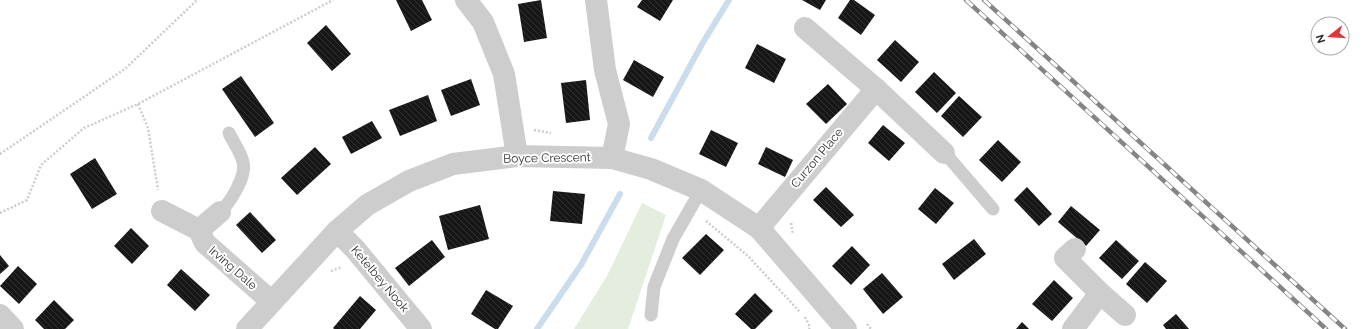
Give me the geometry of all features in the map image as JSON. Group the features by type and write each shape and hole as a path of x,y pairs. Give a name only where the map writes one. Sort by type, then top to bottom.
{"street":[{"path":"466,0 483,22 504,74 517,156"},
{"path":"596,0 605,70 619,124 612,158"},
{"path":"805,28 876,88 944,153"},
{"name":"Curzon Place","path":"759,228 876,88"},
{"name":"Boyce Crescent","path":"247,329 337,231 367,206 408,181 454,164 517,156 612,158 651,169 695,199 759,228 844,328"},
{"path":"162,211 199,230 220,212"},
{"name":"Irving Dale","path":"199,230 205,243 272,301"},
{"name":"Ketelbey Nook","path":"337,231 355,250 421,329"},
{"path":"1075,249 1065,258 1100,293 1125,315"},
{"path":"1073,329 1100,293"}],"lane":[{"path":"220,212 226,206 242,179 243,162 229,133"},
{"path":"944,153 993,209"},
{"path":"650,315 654,287 673,239 695,199"}],"path":[{"path":"0,154 125,69 197,0"},
{"path":"0,213 27,200 41,165 84,128 138,104 332,0"},
{"path":"695,199 806,318 810,327 809,329"}],"green space":[{"path":"642,203 666,215 628,329 574,329 607,276"}],"building":[{"path":"396,0 422,0 432,20 411,31"},
{"path":"541,0 547,38 524,42 518,4"},
{"path":"642,0 673,0 660,21 637,7"},
{"path":"802,0 826,0 820,10"},
{"path":"850,0 854,0 875,15 861,35 838,18"},
{"path":"326,25 351,54 332,71 307,43"},
{"path":"895,40 919,62 901,82 877,60"},
{"path":"757,44 786,59 774,83 745,68"},
{"path":"634,60 664,77 653,97 623,80"},
{"path":"934,72 956,93 937,113 915,92"},
{"path":"241,76 274,123 255,137 222,89"},
{"path":"471,79 480,105 451,116 441,90"},
{"path":"586,80 590,120 566,123 561,83"},
{"path":"828,84 847,104 826,124 806,104"},
{"path":"428,95 437,121 400,136 389,110"},
{"path":"959,96 982,117 963,137 941,116"},
{"path":"372,121 382,138 351,154 342,137"},
{"path":"883,125 905,143 889,161 868,143"},
{"path":"711,130 738,143 726,167 699,154"},
{"path":"998,140 1021,162 1002,182 979,160"},
{"path":"315,147 331,164 297,195 281,178"},
{"path":"766,147 793,160 785,177 758,164"},
{"path":"95,158 117,194 92,209 70,174"},
{"path":"826,187 854,215 841,227 813,200"},
{"path":"1027,187 1052,214 1039,226 1014,200"},
{"path":"935,188 954,203 936,224 918,209"},
{"path":"553,191 585,194 582,224 550,221"},
{"path":"480,205 489,239 448,250 439,216"},
{"path":"1071,206 1100,230 1086,246 1058,222"},
{"path":"250,212 276,240 262,253 236,225"},
{"path":"131,228 149,246 132,264 114,246"},
{"path":"706,234 724,250 700,275 682,258"},
{"path":"974,239 986,254 954,280 942,264"},
{"path":"432,240 445,257 409,286 395,268"},
{"path":"1116,240 1139,261 1122,279 1099,258"},
{"path":"852,246 870,265 851,285 832,266"},
{"path":"0,255 9,266 0,274"},
{"path":"1145,262 1167,281 1147,303 1126,284"},
{"path":"18,266 37,284 19,304 0,286"},
{"path":"181,269 210,295 195,311 167,285"},
{"path":"882,273 903,297 883,314 863,289"},
{"path":"1054,280 1073,298 1052,321 1032,304"},
{"path":"486,290 513,306 498,329 495,329 471,314"},
{"path":"755,293 773,311 755,329 751,329 735,314"},
{"path":"360,296 376,310 360,329 334,329 333,328"},
{"path":"54,300 74,320 65,329 44,329 35,320"},
{"path":"1176,314 1189,329 1166,329 1163,325"},
{"path":"1022,322 1029,329 1016,329"}],"waterway":[{"path":"651,138 702,44 729,0"},
{"path":"537,329 581,265 620,194"}],"railway":[{"path":"966,0 1326,329"},
{"path":"984,0 1345,329"}]}
